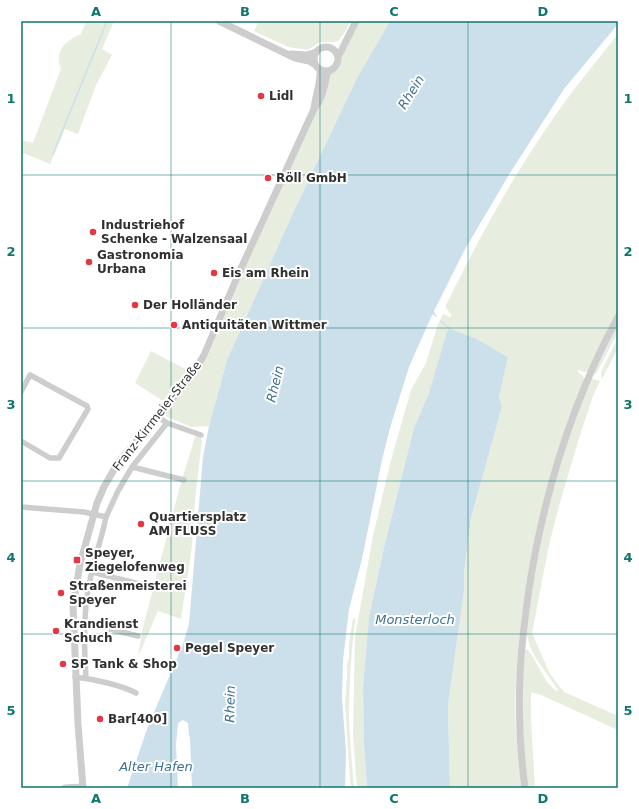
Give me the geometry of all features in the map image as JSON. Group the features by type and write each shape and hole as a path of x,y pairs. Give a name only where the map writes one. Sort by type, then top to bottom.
{"street":[{"path":"219,21 295,58 309,61 317,67 329,72"},
{"name":"Franz-Kirrmeier-Straße","path":"83,788 75,677 72,605 80,564 94,514 104,487 117,464 191,376 204,355 238,275 314,109 321,98 327,74 337,65 338,57 356,21"},
{"name":"Franz-Kirrmeier-Straße","path":"314,109 320,85 314,57 316,52 318,49 325,47 333,49 339,46 349,36"},
{"path":"333,49 338,57"},
{"path":"288,54 307,55 316,52"},
{"path":"525,788 519,728 518,687 522,633 542,518 555,467 570,424 590,376 618,317"},
{"path":"21,392 23,382 30,375 87,406 88,409 59,458 50,458 21,441"},
{"path":"157,416 167,423 201,435"},
{"path":"86,678 84,623 88,588 106,517 118,491 132,467 167,423"},
{"path":"132,467 184,480"},
{"path":"21,507 94,514 106,517"},
{"path":"92,572 155,588"},
{"path":"84,623 138,636"},
{"path":"75,677 86,678 136,692"},
{"path":"65,788 83,788"}],"shaded area":[{"path":"86,21 114,21 102,49 112,55 96,85 78,134 65,129 50,164 21,152 21,140 33,143 61,69 59,57 62,47 70,40 81,34"},
{"path":"259,21 350,21 345,32 338,41 320,42 308,50 288,47 254,31"},
{"path":"358,21 390,21 357,78 292,215 227,360 209,426 191,427 163,415 193,378 208,355 241,276 320,104 329,75 339,68 342,54"},
{"path":"618,34 618,312 588,371 585,372 578,370 585,380 567,423 522,612 515,702 516,731 522,788 450,788 448,705 464,591 464,573 471,518 502,407 499,397 508,357 477,339 429,393 414,428 385,543 369,616 363,687 364,745 367,788 357,788 353,735 355,637 373,536 391,460 411,390 426,363 437,327 443,314 450,317 452,315 446,308 446,305 482,235 508,189 558,111"},
{"path":"618,323 618,332 596,374 594,374"},
{"path":"618,337 618,348 602,379 602,370"},
{"path":"151,351 187,370 163,401 135,383"},
{"path":"593,379 600,381 593,396 580,435 559,506 549,545 532,633 550,674 564,692 618,716 618,730 541,695 531,692 535,788 527,788 523,743 522,698 525,650 527,649 531,654 547,682 556,691 558,690 535,657 530,647 526,631 536,563 552,488 573,422 591,380"},
{"path":"198,435 202,440 195,500 192,546 181,619 158,611 138,657 143,627 180,486 195,437"},
{"path":"353,618 355,621 349,693 350,744 354,788 351,788 345,702 349,643"}],"water":[{"path":"390,21 618,21 618,24 564,89 510,173 464,251 434,311 435,314 432,315 409,367 390,428 382,460 362,559 349,609 343,660 342,697 346,752 345,788 192,788 190,738 188,723 183,720 178,723 176,745 178,788 127,788 147,729 183,644 189,624 203,457 209,426 227,360 292,215 357,78"},
{"name":"Monsterloch","path":"450,329 477,339 508,357 499,397 502,407 471,518 464,573 464,591 448,705 450,788 367,788 364,745 363,687 369,616 385,543 414,428 429,393 447,332"}],"waterway":[{"path":"53,154 107,21"},
{"path":"441,321 450,329"}],"place":[{"name":"Lidl","path":"261,96"},
{"name":"Röll GmbH","path":"268,178"},
{"name":"Industriehof Schenke - Walzensaal","path":"93,232"},
{"name":"Gastronomia Urbana","path":"89,262"},
{"name":"Eis am Rhein","path":"214,273"},
{"name":"Der Holländer","path":"135,305"},
{"name":"Antiquitäten Wittmer","path":"174,325"},
{"name":"Quartiersplatz AM FLUSS","path":"141,524"},
{"name":"Speyer, Ziegelofenweg","path":"77,560"},
{"name":"Straßenmeisterei Speyer","path":"61,593"},
{"name":"Krandienst Schuch","path":"56,631"},
{"name":"Pegel Speyer","path":"177,648"},
{"name":"SP Tank & Shop","path":"63,664"},
{"name":"Bar[400]","path":"100,719"}],"water label":[{"name":"Rhein","path":"411,92"},
{"name":"Rhein","path":"275,384"},
{"name":"Rhein","path":"230,704"},
{"name":"Alter Hafen","path":"156,766"}]}
